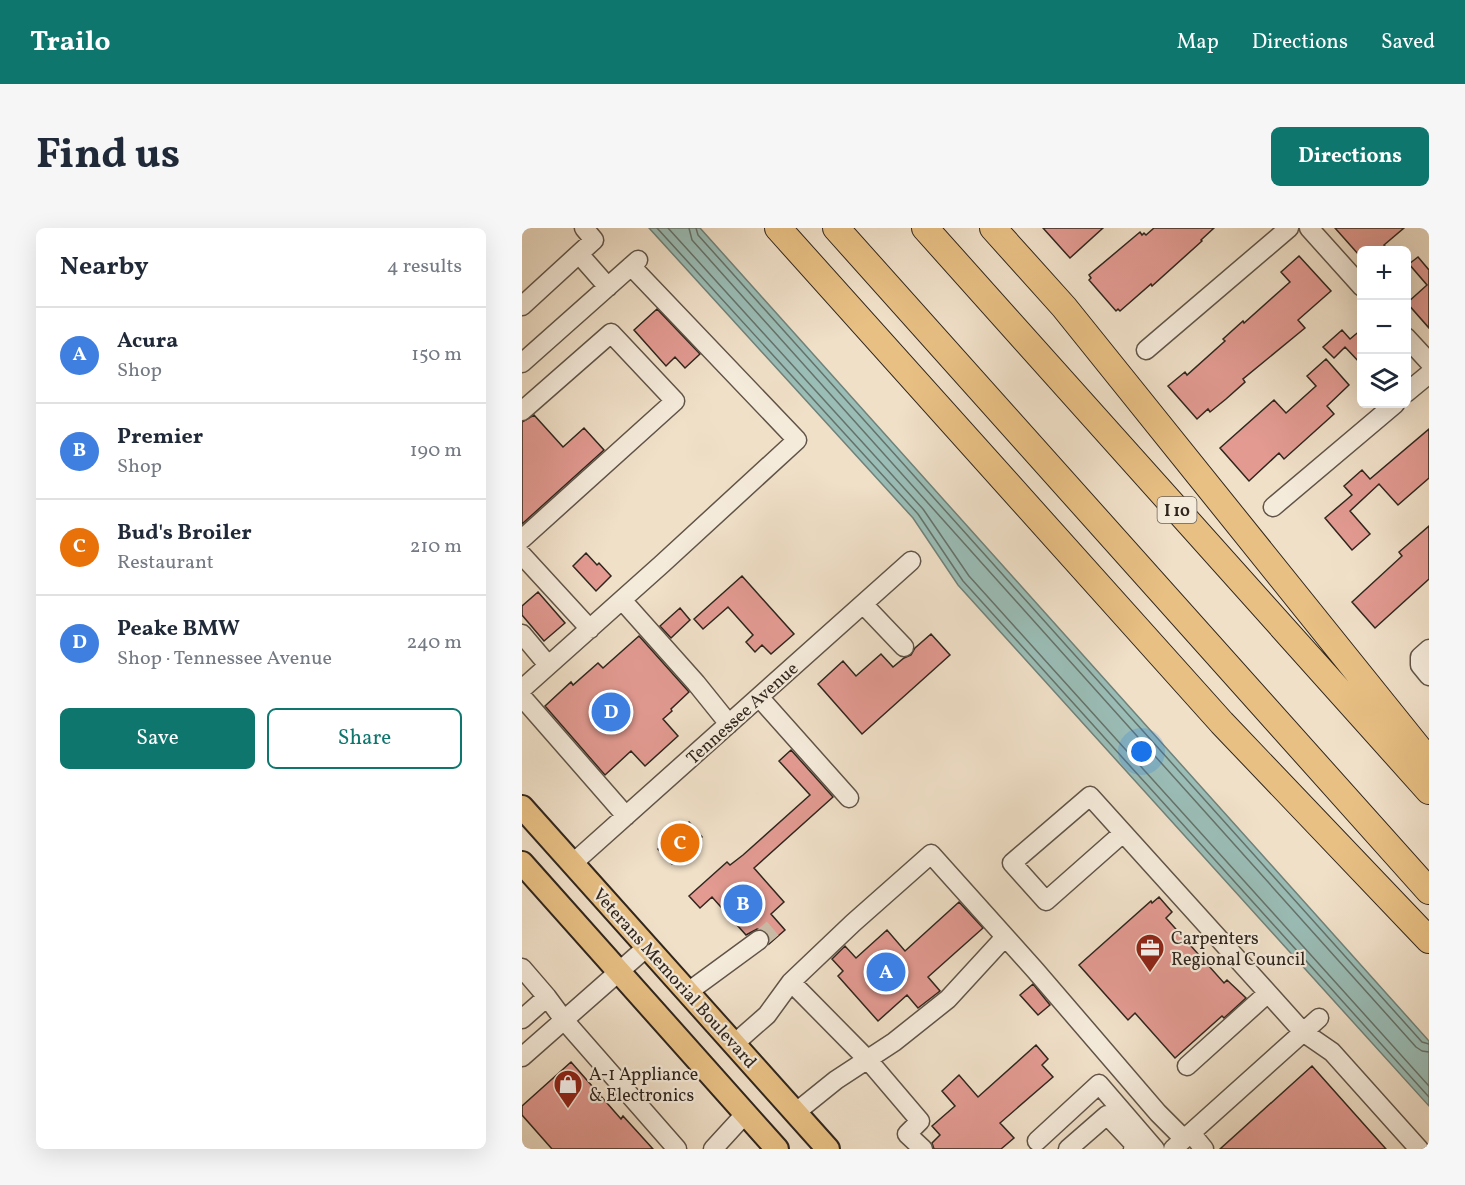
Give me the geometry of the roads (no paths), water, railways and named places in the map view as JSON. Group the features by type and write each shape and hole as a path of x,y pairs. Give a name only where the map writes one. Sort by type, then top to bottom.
{"highway":[{"path":"778,228 1222,723 1429,940"},
{"path":"836,228 1429,891"},
{"path":"848,228 1021,434"},
{"name":"I 10","path":"925,228 1364,721 1429,790"},
{"path":"993,228 1064,307 1429,761"}],"main road":[{"name":"Veterans Memorial Boulevard","path":"522,807 828,1149"},
{"path":"522,827 566,876 578,883 591,884"},
{"name":"Veterans Memorial Boulevard","path":"522,862 777,1149"},
{"path":"746,1113 770,1127 790,1149"}],"street":[{"path":"522,306 594,240 584,228"},
{"path":"1146,350 1288,228"},
{"path":"1309,228 1357,281"},
{"path":"579,255 608,287"},
{"path":"522,363 635,263 797,440 522,689"},
{"path":"522,411 611,333 675,401 522,539"},
{"path":"1411,342 1429,362"},
{"path":"1411,390 1429,374"},
{"path":"1273,507 1390,408"},
{"path":"522,555 590,629"},
{"name":"Tennessee Avenue","path":"572,864 911,561"},
{"path":"622,600 696,683 729,724"},
{"path":"863,604 904,647"},
{"path":"522,634 548,665"},
{"path":"1425,653 1420,665 1429,676"},
{"path":"522,697 626,816"},
{"path":"759,697 849,798"},
{"path":"1123,833 1046,901 1012,863 1090,796 1303,1032 1332,1052 1419,1149"},
{"path":"734,1044 767,1016 791,982 931,854 1182,1140 1204,1149"},
{"path":"795,1113 836,1080 894,1042 948,999 1005,937"},
{"path":"688,992 759,940"},
{"path":"522,1057 647,947"},
{"path":"522,969 548,996 564,1020 677,1149"},
{"path":"791,982 867,1060 920,1121 907,1134 923,1149"},
{"path":"1187,1066 1268,993"},
{"path":"522,1019 548,996"},
{"path":"1182,1140 1319,1017"},
{"path":"1037,1141 1099,1084 1155,1149"},
{"path":"713,1149 746,1113"},
{"path":"1068,1149 1107,1115 1136,1146 1133,1149"}],"water":[{"path":"649,228 700,228 1429,1041 1429,1106 958,585 913,518"}],"tunnel":[{"path":"759,940 779,923"}],"place":[{"name":"Peake BMW","path":"611,712"},
{"name":"Bud's Broiler","path":"680,843"},
{"name":"Premier","path":"743,904"},
{"name":"Acura","path":"886,972"},
{"name":"Carpenters Regional Council","path":"1150,974"},
{"name":"A-1 Appliance & Electronics","path":"568,1110"}]}
